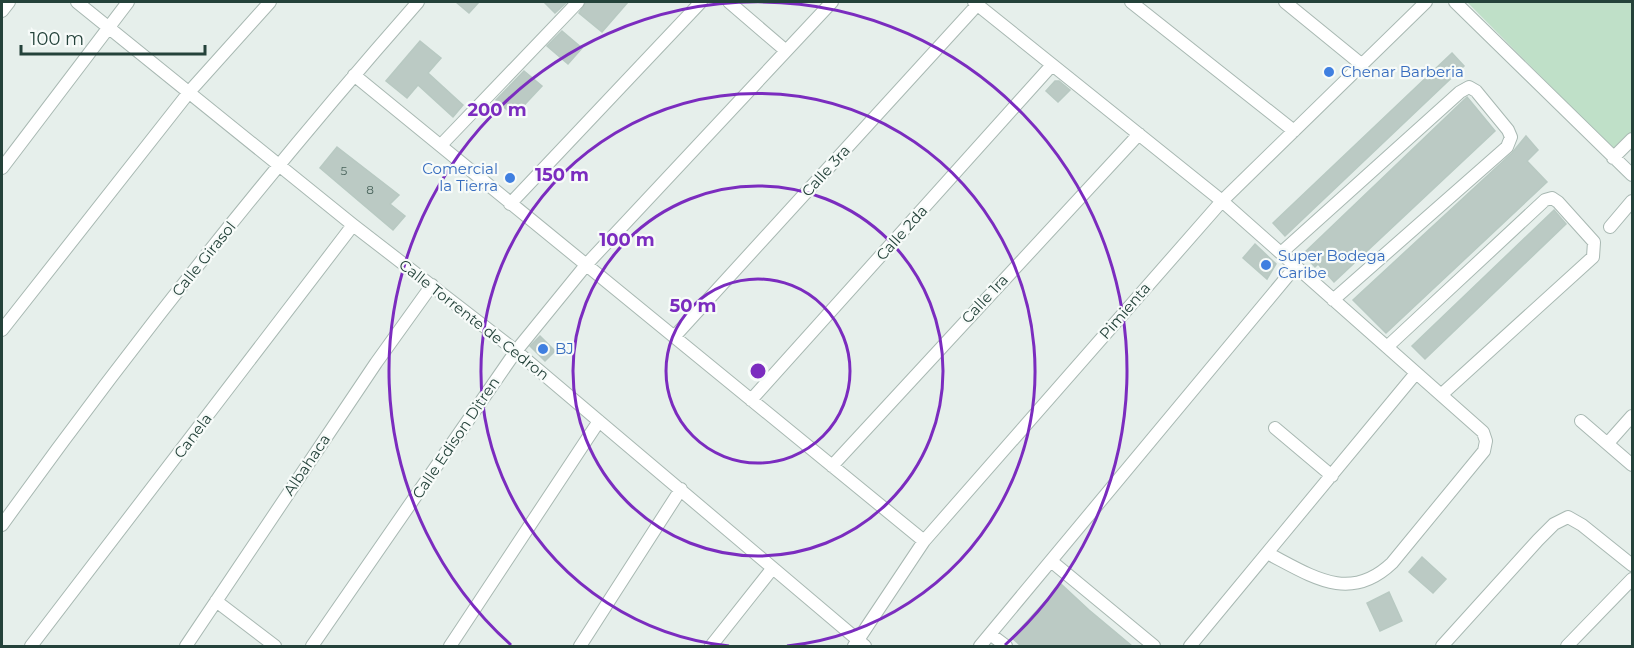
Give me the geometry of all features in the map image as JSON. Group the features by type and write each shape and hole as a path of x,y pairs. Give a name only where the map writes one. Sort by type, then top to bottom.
{"street":[{"path":"2,11 9,2"},
{"name":"Calle Torrente de Cedron","path":"77,2 109,25 353,225 516,351 681,489 859,644"},
{"path":"2,168 128,2"},
{"path":"2,330 190,91 270,2"},
{"name":"Calle Girasol","path":"2,525 130,351 280,164 418,2"},
{"path":"441,145 578,2"},
{"path":"510,204 701,2"},
{"path":"729,2 785,50"},
{"name":"Calle Edison Ditren","path":"312,646 516,351 586,265 832,2"},
{"path":"1131,2 1294,131"},
{"path":"1285,2 1361,64"},
{"name":"Pimienta","path":"859,644 924,541 1222,201 1426,2"},
{"path":"1455,2 1632,175"},
{"path":"976,3 1222,201 1483,432 1486,441 1484,451 1392,563 1378,576 1365,582 1344,586 1306,573 1269,554"},
{"name":"Calle 3ra","path":"674,337 976,3"},
{"name":"Calle 2da","path":"751,400 1052,64"},
{"path":"354,75 924,541"},
{"path":"1281,253 1469,87 1476,91 1510,137 1507,147 1334,300"},
{"name":"Calle 1ra","path":"832,466 1139,134"},
{"path":"1614,158 1632,139"},
{"path":"1387,347 1545,200 1552,198 1558,202 1594,242 1593,257 1441,395"},
{"path":"1610,227 1632,201"},
{"name":"Canela","path":"32,646 353,225"},
{"path":"980,646 1296,266"},
{"name":"Albahaca","path":"186,646 432,285"},
{"path":"1190,646 1269,554 1416,373"},
{"path":"1608,443 1632,416"},
{"path":"450,646 599,421"},
{"path":"1581,421 1632,465"},
{"path":"1275,428 1332,476"},
{"path":"580,646 681,489"},
{"path":"1442,646 1538,540 1554,524 1568,517 1582,525 1632,565"},
{"path":"1051,561 1154,646"},
{"path":"711,646 772,569"},
{"path":"1567,646 1632,579"},
{"path":"216,601 275,646"},
{"path":"990,634 1006,646"}],"green space":[{"path":"1467,2 1632,2 1632,137 1618,154"}],"building":[{"path":"456,2 479,2 469,13"},
{"path":"544,2 567,2 555,13"},
{"path":"586,2 628,2 602,32 579,13"},
{"path":"562,31 582,48 568,64 547,46"},
{"path":"420,41 441,58 428,73 463,105 453,117 418,85 407,98 386,81"},
{"path":"1452,53 1464,66 1285,236 1273,223"},
{"path":"524,71 542,86 514,116 496,100"},
{"path":"1055,81 1059,81 1070,90 1058,102 1046,91"},
{"path":"1467,97 1495,131 1334,282 1318,264 1315,267 1303,254"},
{"path":"1526,136 1538,150 1527,161 1547,182 1386,333 1353,300 1512,153"},
{"path":"337,147 399,195 390,204 405,216 393,230 320,168"},
{"path":"1554,210 1566,224 1425,359 1412,346"},
{"path":"1255,244 1276,264 1267,279 1243,258"},
{"name":"BJ","path":"540,336 555,351 545,361 530,346"},
{"path":"1422,557 1446,579 1433,593 1409,572"},
{"path":"1061,584 1132,646 1021,646 1012,638"},
{"path":"1389,592 1402,621 1380,631 1367,603"}],"place":[{"name":"Chenar Barberia","path":"1329,72"},
{"name":"Comercial la Tierra","path":"510,178"},
{"name":"Super Bodega Caribe","path":"1266,265"},
{"name":"BJ","path":"543,349"}]}
